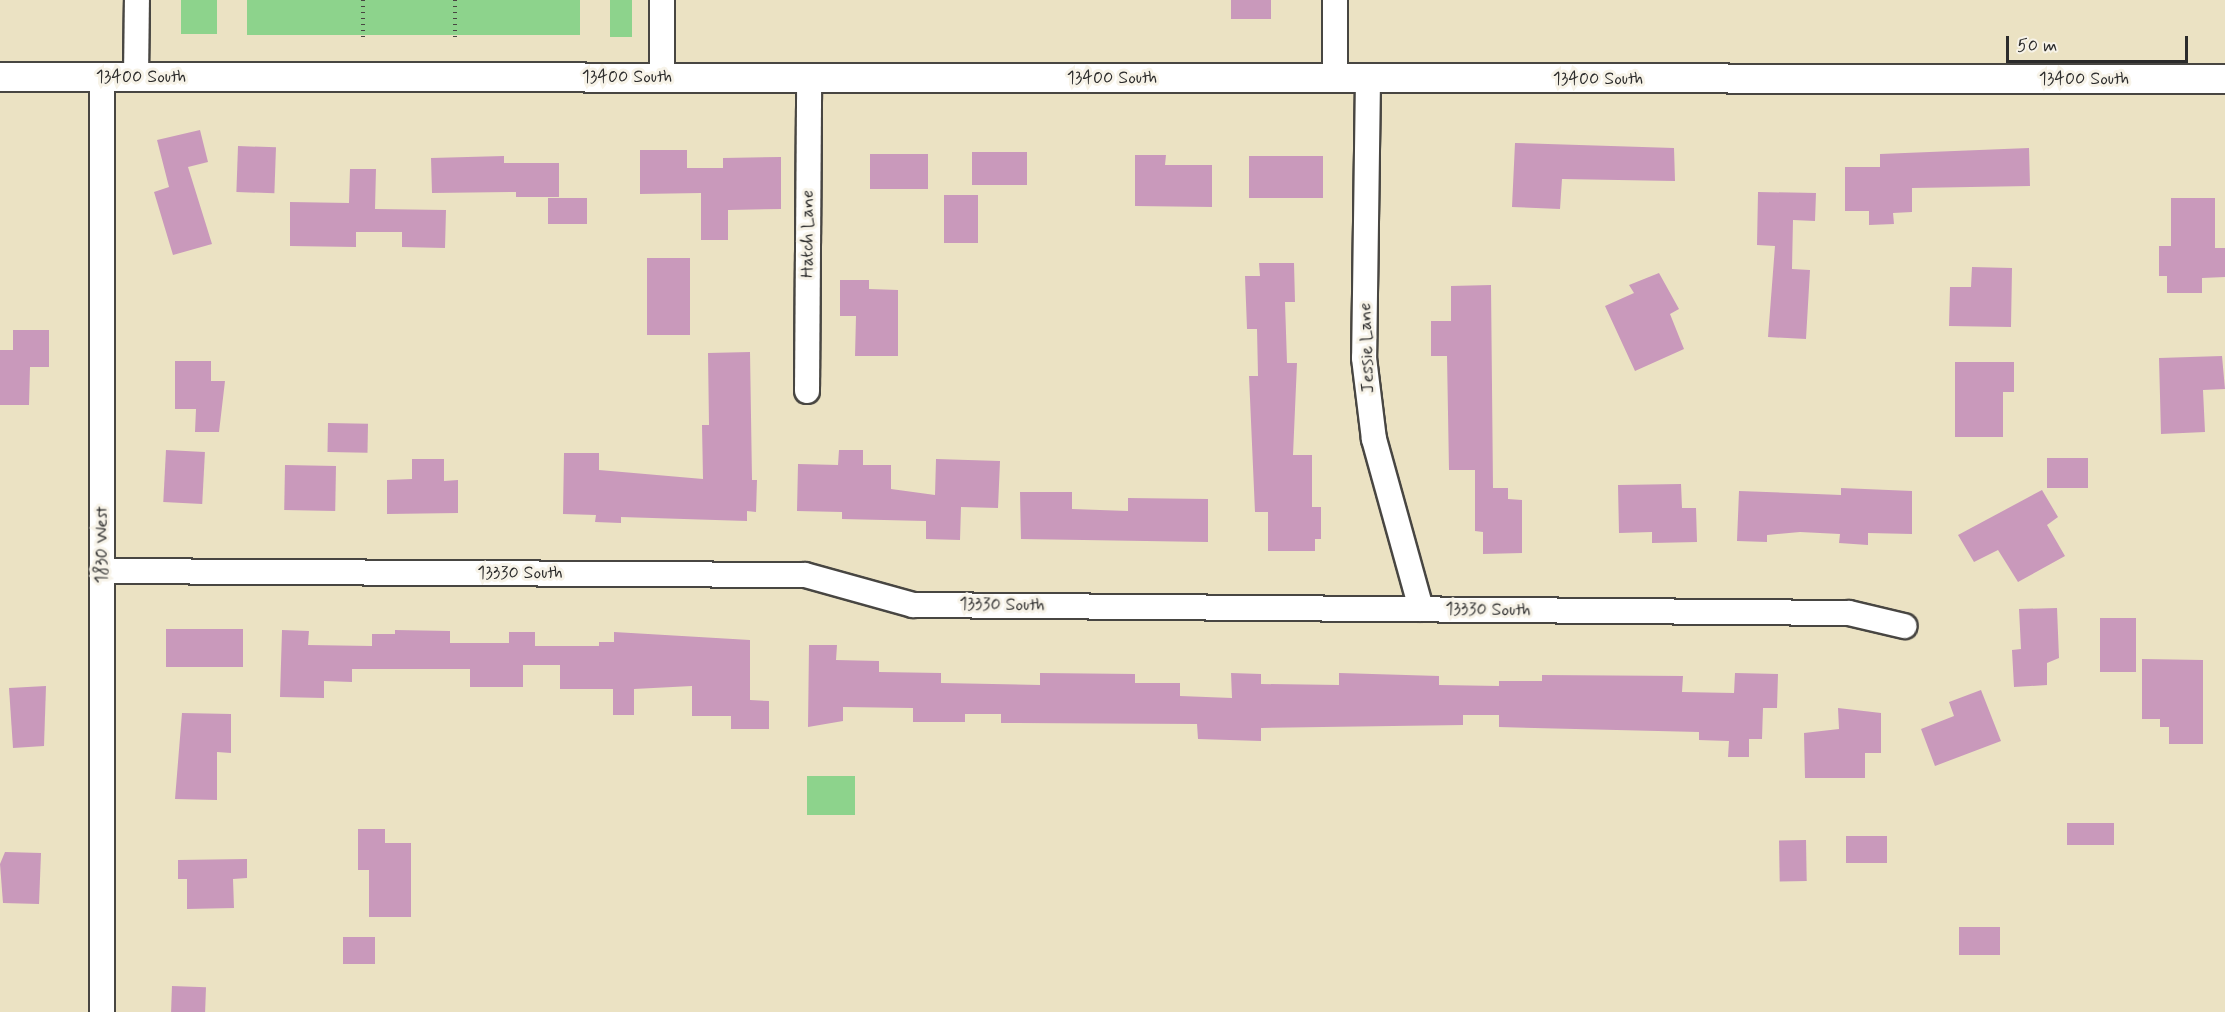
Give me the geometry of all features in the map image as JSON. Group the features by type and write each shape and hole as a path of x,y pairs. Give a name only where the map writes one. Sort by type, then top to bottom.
{"street":[{"path":"136,77 137,0"},
{"path":"662,0 662,77"},
{"path":"1335,0 1335,78"},
{"name":"13400 South","path":"0,77 2225,79"},
{"name":"Hatch Lane","path":"807,391 809,77"},
{"name":"1830 West","path":"102,78 102,1012"},
{"name":"Jessie Lane","path":"1368,79 1364,358 1374,439 1421,609"},
{"name":"13330 South","path":"102,571 805,575 913,605 1849,614 1904,626"}],"path":[{"path":"363,0 363,39"},
{"path":"455,0 455,39"}],"green space":[{"path":"181,0 217,0 217,34 181,34"},
{"path":"247,0 580,0 580,35 247,35"},
{"path":"610,0 632,0 632,37 610,37"},
{"path":"807,776 855,776 855,815 807,815"}],"building":[{"path":"1231,0 1271,0 1271,19 1231,19"},
{"path":"200,130 208,162 188,167 212,244 173,255 154,192 169,187 157,140"},
{"path":"1515,143 1674,148 1675,181 1562,179 1560,209 1512,207"},
{"path":"238,146 276,147 274,193 236,192"},
{"path":"2029,148 2030,186 1912,188 1912,212 1893,213 1894,224 1869,225 1869,211 1845,211 1845,167 1880,167 1880,154"},
{"path":"640,150 687,150 687,168 723,168 723,158 781,157 781,209 728,210 728,240 701,240 701,193 640,194"},
{"path":"972,152 1027,152 1027,185 972,185"},
{"path":"870,154 928,154 928,189 870,189"},
{"path":"1135,155 1166,155 1165,165 1212,165 1212,207 1135,206"},
{"path":"504,156 504,163 559,163 559,197 516,197 516,192 432,193 431,158"},
{"path":"1249,156 1323,156 1323,198 1249,198"},
{"path":"350,169 376,169 375,209 446,210 445,248 402,247 402,232 356,232 356,247 290,246 290,202 349,203"},
{"path":"1758,192 1816,193 1815,221 1793,220 1792,269 1810,270 1806,339 1768,337 1775,246 1757,245"},
{"path":"944,195 978,195 978,243 944,243"},
{"path":"548,198 587,198 587,224 548,224"},
{"path":"2171,198 2215,198 2215,248 2225,248 2225,277 2202,278 2202,293 2167,293 2167,276 2159,276 2159,246 2171,246"},
{"path":"647,258 690,258 690,335 647,335"},
{"path":"1259,263 1294,263 1295,302 1285,302 1287,363 1297,363 1293,455 1312,455 1312,507 1321,507 1321,539 1315,539 1315,551 1268,551 1268,512 1255,512 1249,376 1258,376 1257,329 1247,329 1245,276 1260,276"},
{"path":"1972,267 2012,268 2011,327 1949,326 1950,287 1971,287"},
{"path":"1659,273 1679,309 1670,314 1684,349 1635,371 1605,306 1634,293 1629,285"},
{"path":"840,280 869,280 869,289 898,290 898,356 855,356 856,316 840,316"},
{"path":"1491,285 1493,488 1508,488 1508,499 1522,500 1522,553 1483,554 1483,532 1475,531 1475,470 1449,470 1447,356 1431,356 1431,321 1451,321 1451,286"},
{"path":"13,330 49,330 49,367 30,367 29,405 0,405 0,350 13,350"},
{"path":"750,352 752,480 757,480 756,512 747,511 747,521 621,517 621,523 595,522 596,515 563,514 564,453 599,453 599,470 703,479 702,425 709,425 708,353"},
{"path":"2222,356 2225,389 2203,390 2205,432 2161,434 2159,358"},
{"path":"175,361 211,361 211,381 225,381 219,432 195,432 196,409 175,409"},
{"path":"1955,362 2014,362 2014,392 2003,392 2003,437 1955,437"},
{"path":"328,423 368,424 367,453 327,452"},
{"path":"166,450 205,452 202,504 163,502"},
{"path":"839,450 863,450 863,465 891,465 891,489 935,495 936,459 1000,461 998,508 961,507 960,540 926,539 926,521 842,519 842,512 797,511 798,464 838,465"},
{"path":"2047,458 2088,458 2088,488 2047,488"},
{"path":"412,459 444,459 444,481 458,480 458,513 387,514 387,480 412,479"},
{"path":"285,465 336,466 335,511 284,510"},
{"path":"1681,484 1682,508 1696,508 1697,542 1652,543 1652,532 1619,533 1618,485"},
{"path":"1841,488 1912,491 1912,534 1868,533 1868,545 1839,543 1840,534 1800,532 1767,535 1767,542 1737,541 1739,491 1841,495"},
{"path":"2042,490 2058,517 2047,525 2065,556 2018,582 1998,550 1974,562 1958,535"},
{"path":"1020,492 1072,492 1072,509 1128,511 1128,498 1208,499 1208,542 1021,539"},
{"path":"2057,608 2059,658 2047,663 2047,685 2014,687 2012,650 2021,649 2019,609"},
{"path":"2100,618 2136,618 2136,672 2100,672"},
{"path":"166,629 243,629 243,667 166,667"},
{"path":"282,630 309,631 308,645 372,646 372,634 395,634 395,630 450,631 450,643 509,643 509,632 535,632 535,646 599,646 599,642 614,642 614,632 750,640 750,700 769,701 769,729 731,729 731,716 692,716 692,686 634,689 634,715 613,715 613,689 560,689 560,665 523,665 523,687 470,687 470,669 352,669 352,682 324,681 324,698 280,697"},
{"path":"809,645 837,645 836,660 879,661 879,672 941,673 941,683 1040,685 1040,673 1135,674 1135,683 1180,683 1180,696 1232,698 1231,673 1261,674 1261,684 1339,685 1339,673 1439,676 1439,685 1499,686 1499,681 1542,681 1542,675 1683,676 1682,692 1734,693 1735,673 1778,674 1777,708 1763,708 1762,739 1749,739 1749,757 1728,757 1729,741 1699,740 1699,732 1499,727 1499,715 1463,715 1463,725 1261,728 1261,741 1198,739 1197,724 1001,723 1001,714 965,714 965,722 913,722 913,708 843,707 843,721 808,727"},
{"path":"2142,659 2203,660 2203,744 2169,744 2169,727 2160,727 2160,719 2142,719"},
{"path":"46,686 44,746 13,748 9,688"},
{"path":"1981,690 2001,741 1935,766 1921,729 1954,716 1949,702"},
{"path":"1838,708 1881,713 1881,753 1865,753 1865,778 1805,778 1804,733 1839,729"},
{"path":"182,713 231,714 231,753 217,752 217,800 175,799"},
{"path":"2067,823 2114,823 2114,845 2067,845"},
{"path":"358,829 385,829 385,843 411,843 411,917 369,917 369,870 358,870"},
{"path":"1846,836 1887,836 1887,863 1846,863"},
{"path":"1779,840 1806,840 1807,881 1780,881"},
{"path":"5,852 41,853 39,904 3,903 0,864"},
{"path":"247,859 247,878 233,879 234,908 187,909 187,879 178,879 178,860"},
{"path":"1959,927 2000,927 2000,955 1959,955"},
{"path":"343,937 375,937 375,964 343,964"},
{"path":"172,986 206,987 205,1012 171,1012"}]}
